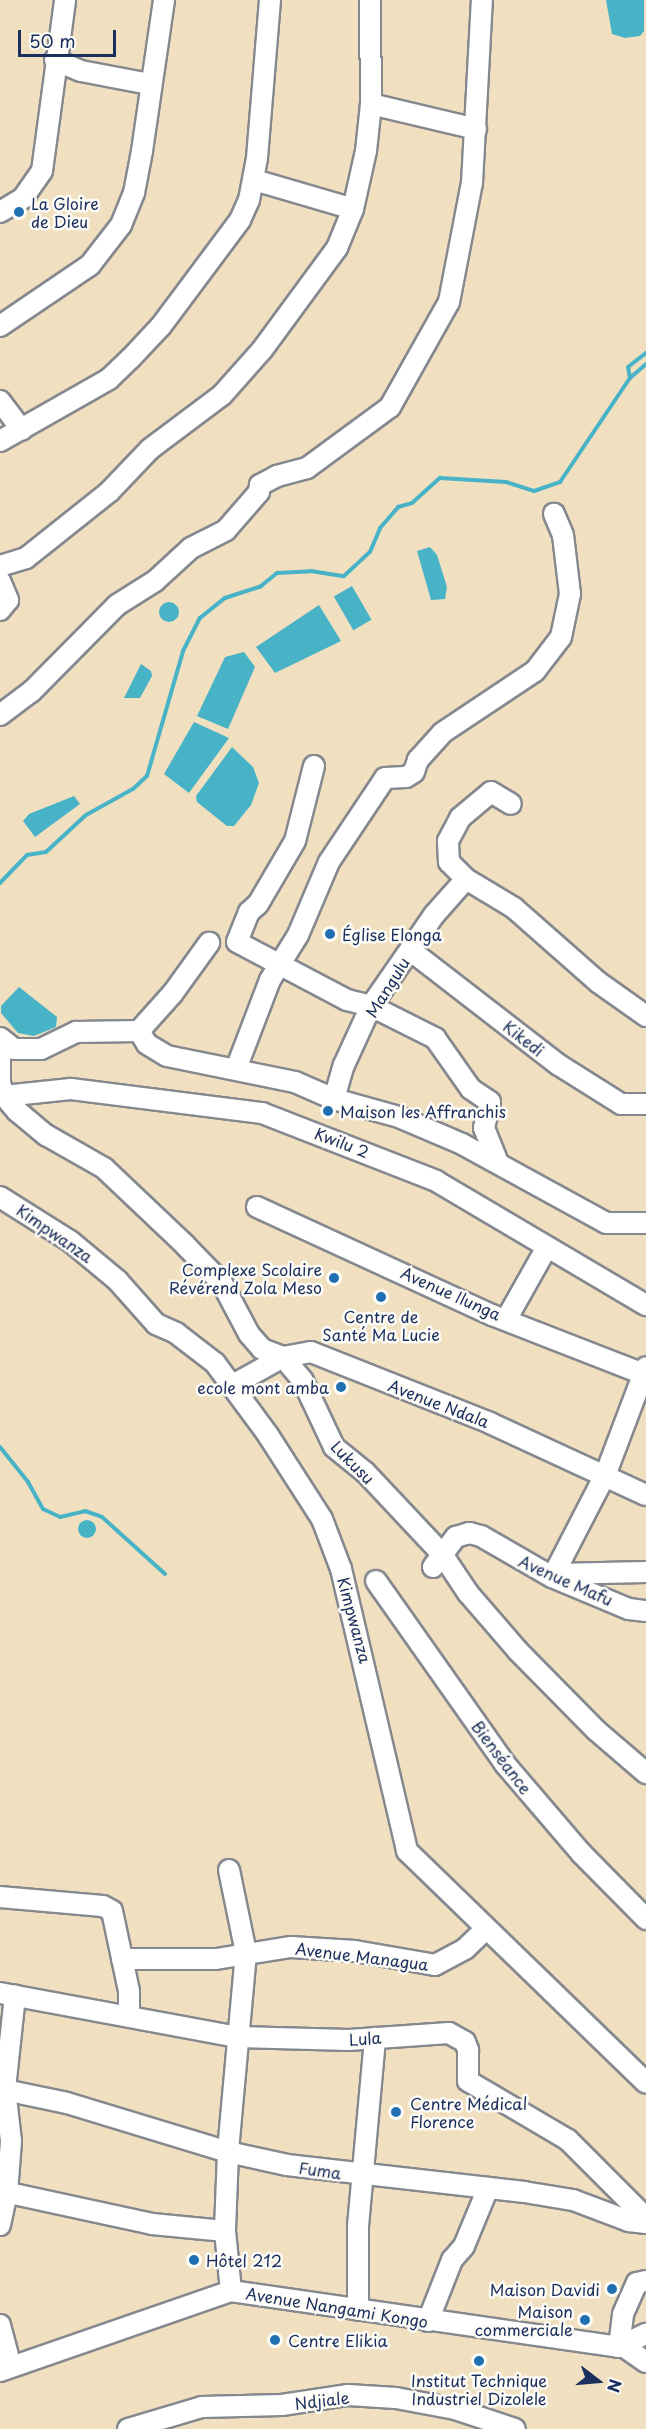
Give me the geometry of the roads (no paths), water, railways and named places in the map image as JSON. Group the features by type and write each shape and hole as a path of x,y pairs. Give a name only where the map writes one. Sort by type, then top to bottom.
{"street":[{"path":"0,212 23,198 42,171 55,60 65,0"},
{"path":"0,326 90,265 121,225 136,181 149,84 164,0"},
{"path":"0,441 109,379 149,340 240,220 254,180 270,0"},
{"path":"0,566 26,558 109,492 150,449 222,394 262,350 336,248 353,210 363,176 371,104 370,0"},
{"path":"0,715 31,692 117,606 155,581 191,548 226,530 259,492 260,485 307,468 390,407 449,302 472,183 482,0"},
{"path":"55,60 81,71 149,84"},
{"path":"371,104 476,129"},
{"path":"254,180 353,210"},
{"path":"0,401 22,430"},
{"path":"236,1070 256,1011 329,862 385,778 406,777 414,772 418,760 442,733 534,671 561,637 570,594 563,535 554,514"},
{"path":"0,581 8,600 0,610"},
{"path":"314,766 295,841 258,904 249,912 237,942 347,1000 371,1006 435,1038 471,1089 490,1102 484,1128 498,1163"},
{"path":"511,804 491,792 460,818 448,841 449,862 466,879 514,908 598,982 646,1016"},
{"name":"Mangulu","path":"334,1099 344,1065 371,1006 434,915 466,879"},
{"path":"0,1040 14,1049 41,1049 76,1032 139,1030 173,993 209,943"},
{"name":"Kikedi","path":"410,950 559,1065 621,1104 646,1104"},
{"path":"139,1030 147,1044 167,1056 295,1082 334,1099 399,1117 498,1163 606,1223 646,1223"},
{"path":"0,1040 4,1096"},
{"name":"Kwilu 2","path":"4,1096 71,1089 262,1113 436,1181 646,1305"},
{"name":"Lukusu","path":"4,1096 46,1135 104,1168 161,1220 222,1283 239,1320 262,1349 283,1357 311,1395 334,1447 365,1473 518,1651 597,1731 641,1760"},
{"name":"Kimpwanza","path":"0,1197 70,1241 117,1280 156,1324 176,1333 215,1363 293,1470 328,1534 365,1657 407,1851 485,1930 646,2083"},
{"name":"Avenue Ilunga","path":"257,1207 492,1315 507,1318 555,1341 644,1372"},
{"path":"507,1318 547,1247"},
{"name":"Avenue Ndala","path":"231,1386 283,1357 311,1352 606,1473 646,1495"},
{"path":"644,1372 606,1473 553,1574 646,1572"},
{"name":"Avenue Mafu","path":"438,1560 456,1537 469,1533 481,1536 553,1574 629,1609 646,1611"},
{"name":"Bienséance","path":"376,1581 505,1764 581,1853 646,1919"},
{"path":"229,1870 246,1953 228,2152 225,2231 231,2291"},
{"path":"0,1897 104,1906 112,1911 129,1991 129,2016"},
{"name":"Avenue Managua","path":"122,1959 216,1959 291,1947 355,1952 435,1965 465,1949 485,1930"},
{"path":"0,2224 3,2224 4,2192 11,2141 3,2089 7,1994"},
{"name":"Lula","path":"7,1994 238,2037 375,2038 440,2032 458,2037 468,2050 468,2081 568,2140 646,2218"},
{"path":"358,2310 358,2226 375,2038"},
{"name":"Fuma","path":"3,2089 67,2103 228,2152 297,2167 488,2188 573,2200 628,2221 646,2223"},
{"path":"428,2321 452,2260 464,2246 488,2188"},
{"path":"4,2192 152,2224 225,2231"},
{"path":"621,2347 623,2314 637,2283 646,2281"},
{"name":"Avenue Nangami Kongo","path":"5,2369 231,2291 621,2347"},
{"path":"0,2325 5,2369"},
{"path":"621,2347 646,2334"},
{"path":"621,2347 646,2362"},
{"name":"Ndjiale","path":"129,2429 202,2407 282,2405 348,2395 444,2407 515,2429"}],"water":[{"path":"606,0 644,0 644,31 640,36 625,38 612,34"},
{"path":"430,547 437,555 447,587 445,599 431,600 417,551"},
{"path":"352,586 372,620 353,630 334,596"},
{"path":"165,602 173,602 179,608 179,616 173,622 165,622 159,616 159,608"},
{"path":"319,605 341,641 275,673 256,647"},
{"path":"244,652 255,667 228,729 197,716 225,657"},
{"path":"141,664 151,671 152,676 140,698 124,698"},
{"path":"194,722 229,738 189,793 164,774"},
{"path":"232,747 253,767 259,783 251,805 234,826 227,826 197,802 196,796"},
{"path":"74,796 80,804 35,837 23,821 29,814"},
{"path":"19,987 57,1017 56,1027 34,1036 18,1033 1,1013 1,1006"},
{"path":"87,1520 93,1523 96,1529 93,1535 87,1538 81,1535 78,1529 81,1523"}],"waterway":[{"path":"0,883 27,855 46,852 86,815 133,789 147,776 183,651 200,618 225,598 261,586 277,573 311,571 344,576 370,552 380,528 398,507 412,503 440,478 506,482 534,491 560,482 630,378 628,367 646,353"},
{"path":"630,378 646,364"},
{"path":"0,1447 28,1482 43,1509 60,1517 85,1511 102,1517 165,1574"}],"place":[{"name":"La Gloire de Dieu","path":"19,212"},
{"name":"Église Elonga","path":"330,934"},
{"name":"Maison les Affranchis","path":"328,1111"},
{"name":"Complexe Scolaire Révérend Zola Meso","path":"334,1278"},
{"name":"Centre de Santé Ma Lucie","path":"381,1297"},
{"name":"ecole mont amba","path":"341,1387"},
{"name":"Centre Médical Florence","path":"396,2112"},
{"name":"Hôtel 212","path":"194,2260"},
{"name":"Maison Davidi","path":"612,2289"},
{"name":"Maison commerciale","path":"585,2320"},
{"name":"Centre Elikia","path":"275,2340"},
{"name":"Institut Technique Industriel Dizolele","path":"479,2361"}]}
